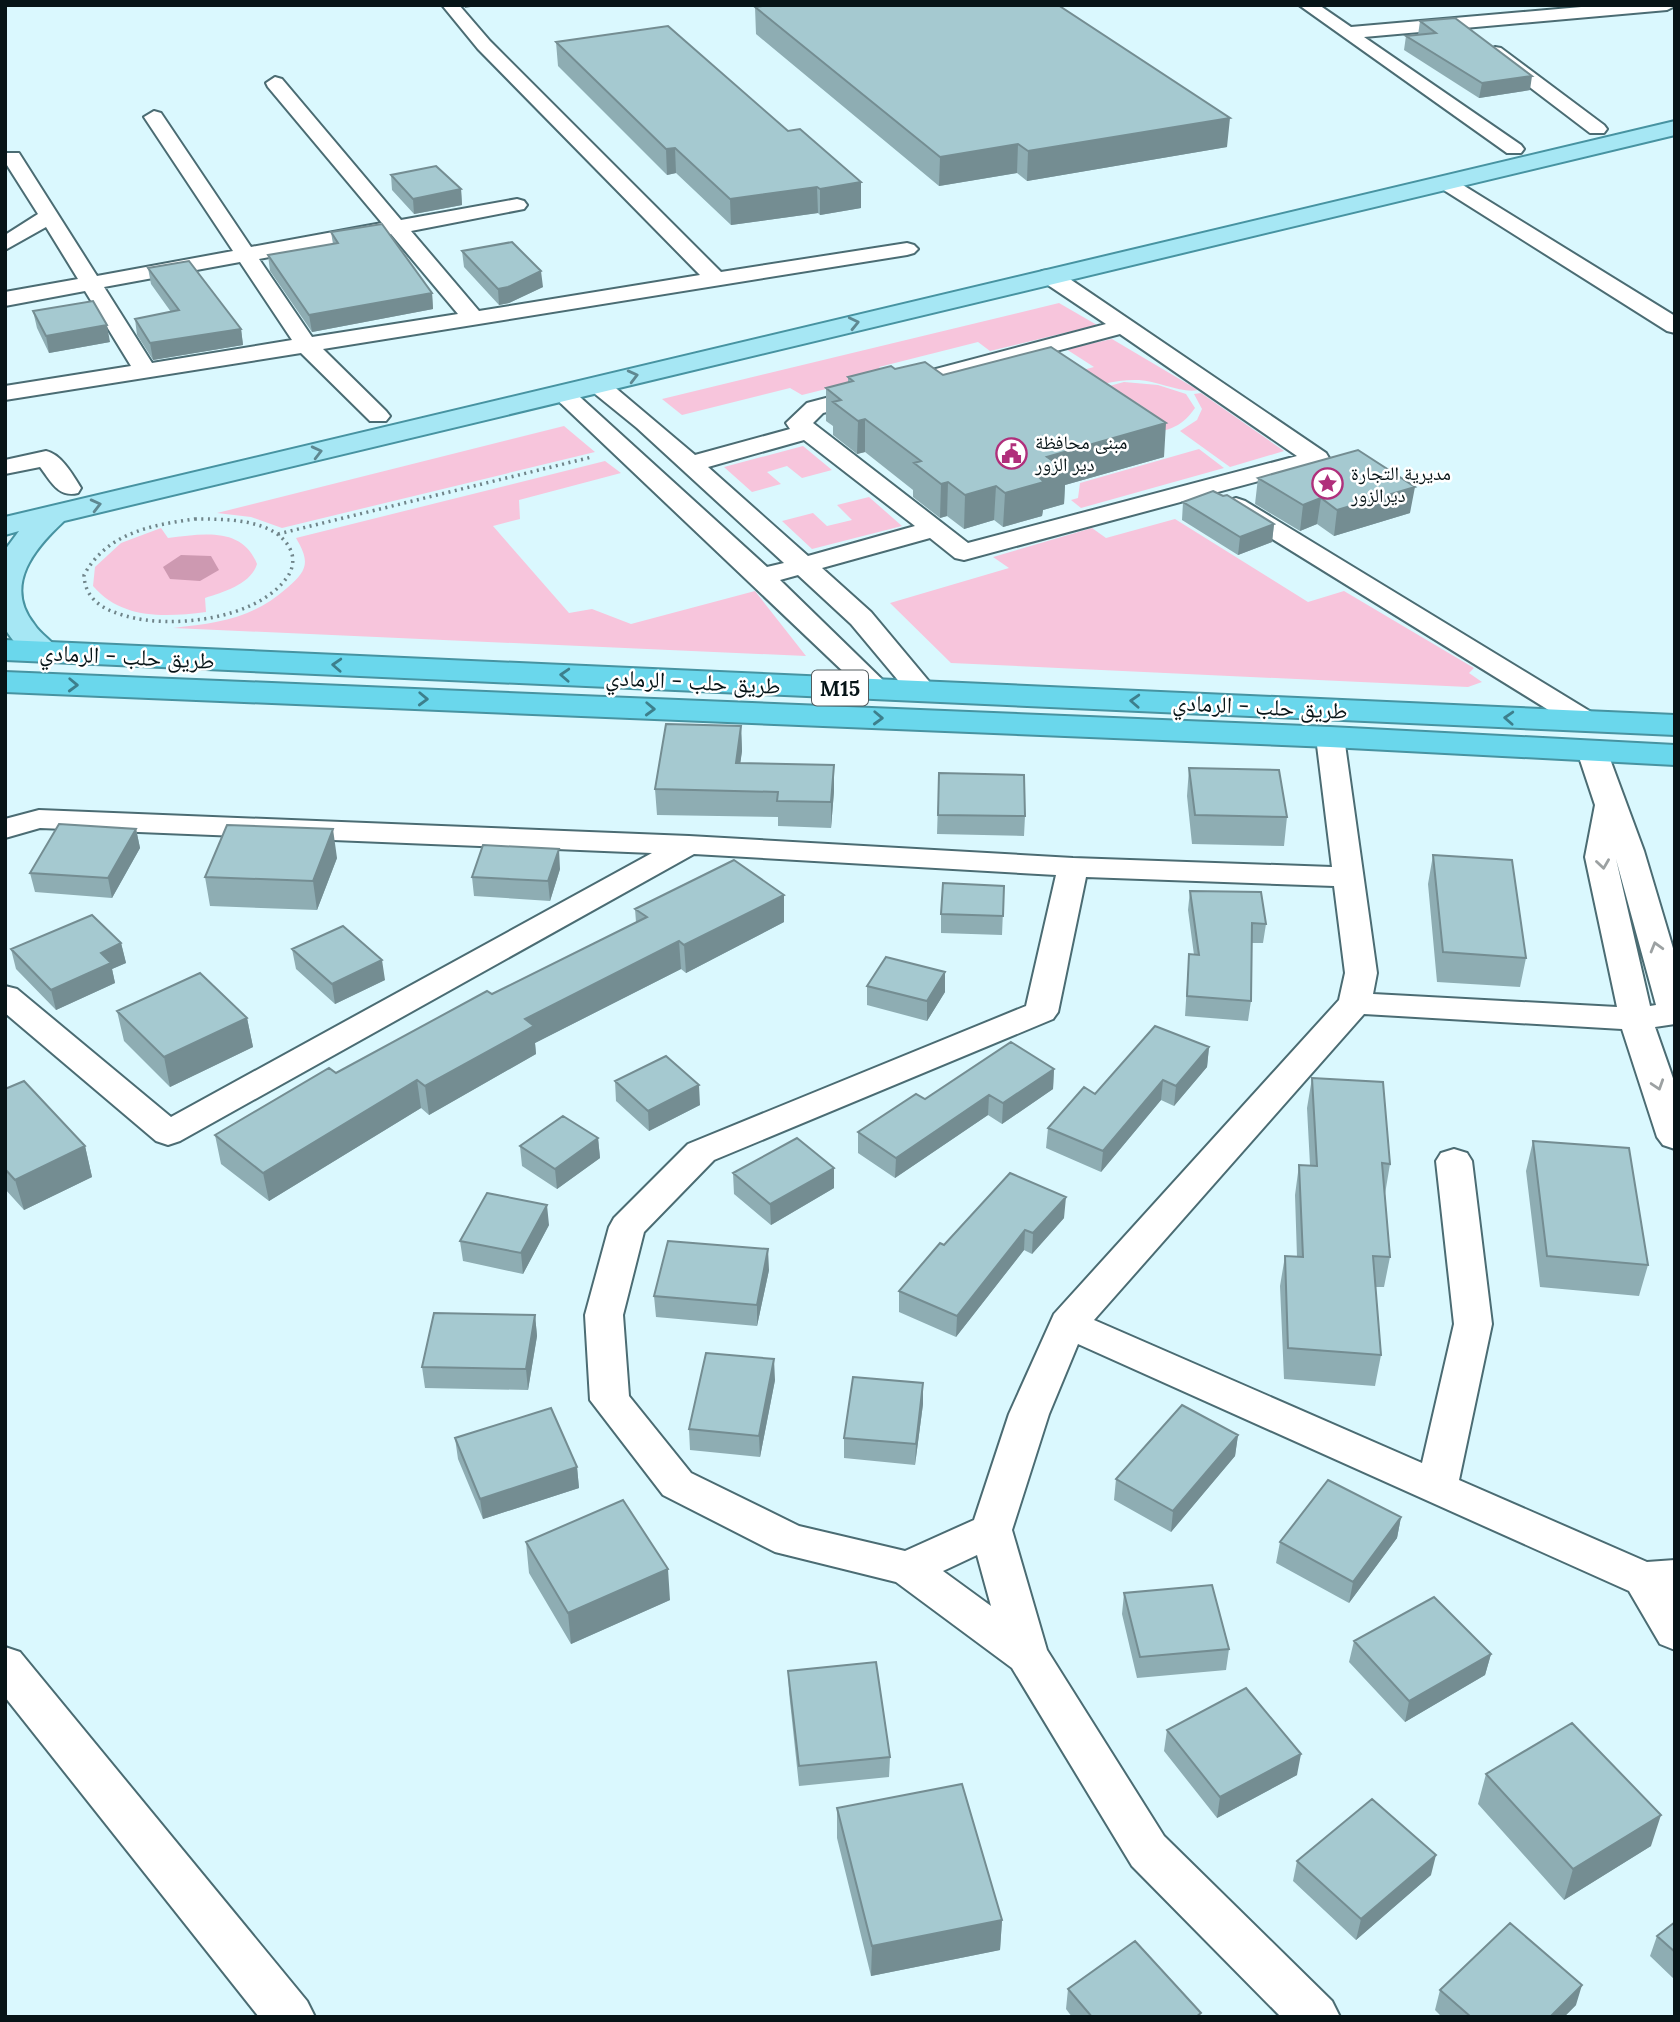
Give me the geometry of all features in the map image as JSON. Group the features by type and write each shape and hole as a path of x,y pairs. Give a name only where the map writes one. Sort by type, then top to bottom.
{"highway":[{"name":"طريق حلب - الرمادي","path":"5,650 922,691 1589,736 1675,755"},
{"name":"طريق حلب - الرمادي","path":"5,682 1330,737 1589,736 1675,725"}],"main road":[{"path":"5,503 1675,110"},
{"path":"1623,122 1662,131"},
{"path":"5,526 1662,131"},
{"path":"44,652 26,637 13,620 6,603 5,585 19,549 53,515"}],"street":[{"path":"450,5 484,46 716,279"},
{"path":"1307,5 1514,149"},
{"path":"1436,5 1597,129"},
{"path":"1346,33 1458,23 1566,9 1668,5 1675,8"},
{"path":"275,83 473,318"},
{"path":"154,117 306,345 378,416"},
{"path":"12,157 146,371"},
{"path":"1446,183 1675,326"},
{"path":"5,299 517,205"},
{"path":"5,244 49,216"},
{"path":"5,367 16,391 906,249"},
{"path":"1050,276 1125,326 1317,458 964,552 798,423 815,408 1125,326"},
{"path":"597,384 691,464 861,618 922,691"},
{"path":"562,393 762,577 879,690"},
{"path":"691,464 809,431"},
{"path":"5,467 46,458 69,488"},
{"path":"1208,488 1589,736 1610,805 1629,850 1675,1013 1636,1019 1354,1003"},
{"path":"762,577 934,529"},
{"path":"1315,2017 1148,1851 1027,1655 991,1530 1029,1414 1068,1324 1354,1003 1361,974 1330,737"},
{"path":"1610,805 1600,857 1636,1019 1675,1137"},
{"path":"5,829 39,819 689,845 1073,867 1349,877"},
{"path":"5,996 168,1133 689,845"},
{"path":"1027,1655 908,1568 790,1540 677,1484 610,1400 604,1315 627,1227 701,1152 1041,1012 1073,867"},
{"path":"1437,1488 1473,1324 1454,1161"},
{"path":"1068,1324 1437,1488 1659,1578 1675,1632"},
{"path":"908,1568 991,1530"},
{"path":"5,1665 290,2017"}],"path":[{"path":"277,535 291,550 293,559 288,576 270,594 225,614 169,622 133,618 112,612 95,603 83,585 84,575 95,555 121,538 156,525 195,519 233,520 250,523 277,535 624,450"}],"shaded area":[{"path":"1059,303 1097,325 990,351 978,342 879,367 886,374 802,395 790,388 682,415 662,399"},
{"path":"1112,339 1198,390 1131,380 1074,391 1053,378 1094,367 1066,349"},
{"path":"1124,382 1158,385 1186,394 1195,408 1178,425 1141,436 1134,430 1151,412 1136,402 1091,399 1083,393"},
{"path":"1201,393 1284,451 1230,467 1180,431 1197,420 1202,409 1194,394"},
{"path":"564,426 595,452 282,528 251,517 217,513"},
{"path":"803,446 832,470 802,478 787,466 767,472 781,484 752,492 724,467"},
{"path":"1199,449 1224,468 1081,508 1071,500 1078,498 1080,483"},
{"path":"605,461 621,473 519,500 520,519 493,526 569,613 592,609 631,624 755,591 806,656 173,628 234,618 261,607 274,598 303,571 305,560 296,538"},
{"path":"869,497 902,526 812,549 782,521 813,513 827,526 852,520 837,505"},
{"path":"1175,519 1308,602 1344,591 1474,668 1469,673 1482,682 1468,687 951,663 890,603 1009,568 993,557 1092,528 1106,538"},
{"path":"161,528 168,538 207,534 231,538 242,543 257,564 243,582 205,598 206,612 145,614 117,605 93,586 95,567 121,543"},
{"path":"181,555 211,556 219,570 200,581 170,579 163,567"}],"building":[{"path":"1058,5 1230,118 1028,151 1018,144 940,157 755,7"},
{"path":"1455,18 1532,76 1482,83 1406,36 1436,33 1420,21"},
{"path":"668,26 788,131 800,129 861,182 730,199 675,148 666,149 556,42"},
{"path":"436,166 461,189 413,199 391,175"},
{"path":"382,224 432,293 309,315 268,255 338,243 331,232"},
{"path":"512,242 541,271 498,289 462,251"},
{"path":"189,261 241,329 150,343 135,319 179,310 148,268"},
{"path":"93,301 107,325 46,336 33,311"},
{"path":"1051,347 1166,423 1047,457 1066,470 1039,477 1044,482 1005,493 996,486 965,495 948,482 941,484 914,463 921,461 865,419 858,421 833,402 841,400 826,388 853,381 848,377 891,366 895,369 925,362 943,375"},
{"path":"1358,450 1415,487 1337,510 1321,498 1303,505 1258,478"},
{"path":"1213,491 1227,495 1274,524 1240,537 1183,502"},
{"path":"666,724 741,726 736,763 834,765 831,802 777,801 778,792 655,789"},
{"path":"1189,768 1279,770 1287,817 1195,815"},
{"path":"939,773 1024,775 1025,816 938,815"},
{"path":"59,824 136,829 108,878 30,873"},
{"path":"227,825 333,829 313,881 205,877"},
{"path":"483,845 559,849 548,881 472,877"},
{"path":"1433,855 1512,860 1526,958 1443,952"},
{"path":"734,860 784,895 684,945 679,941 525,1019 534,1026 425,1086 417,1080 263,1173 215,1135 329,1068 336,1073 487,991 492,994 647,917 635,909"},
{"path":"943,883 1004,886 1003,916 941,914"},
{"path":"1190,891 1261,892 1266,924 1252,923 1251,1001 1187,996 1189,954 1199,955"},
{"path":"92,915 121,943 101,953 111,963 51,990 11,949"},
{"path":"343,926 382,960 332,984 292,949"},
{"path":"886,957 945,972 927,1001 867,986"},
{"path":"200,973 247,1018 164,1057 117,1011"},
{"path":"1155,1026 1209,1047 1176,1086 1163,1080 1103,1151 1048,1128 1084,1087 1095,1094"},
{"path":"1011,1042 1054,1069 1003,1103 989,1095 896,1158 858,1132 916,1094 925,1099"},
{"path":"666,1056 699,1085 648,1111 615,1081"},
{"path":"1312,1078 1383,1082 1390,1164 1382,1163 1390,1257 1373,1256 1381,1355 1288,1348 1285,1256 1303,1257 1299,1165 1317,1166"},
{"path":"24,1081 85,1146 15,1180 5,1169 5,1089"},
{"path":"563,1116 598,1138 555,1169 520,1146"},
{"path":"797,1138 834,1168 770,1204 733,1173"},
{"path":"1533,1141 1629,1148 1648,1265 1547,1256"},
{"path":"1010,1173 1066,1197 1033,1233 1025,1230 957,1316 899,1291 940,1243 944,1245"},
{"path":"487,1193 547,1205 521,1253 460,1241"},
{"path":"668,1241 768,1249 757,1305 654,1296"},
{"path":"434,1313 535,1315 526,1369 422,1367"},
{"path":"706,1353 774,1359 759,1436 689,1429"},
{"path":"853,1377 923,1383 916,1444 844,1438"},
{"path":"1182,1405 1238,1435 1173,1511 1116,1479"},
{"path":"551,1408 577,1467 480,1499 455,1438"},
{"path":"1328,1480 1401,1517 1353,1582 1280,1542"},
{"path":"623,1500 668,1569 568,1613 526,1542"},
{"path":"1212,1585 1229,1649 1140,1657 1124,1593"},
{"path":"1434,1597 1491,1654 1409,1701 1354,1641"},
{"path":"876,1662 890,1757 799,1766 788,1671"},
{"path":"1246,1688 1301,1754 1220,1797 1167,1730"},
{"path":"1572,1723 1661,1815 1573,1869 1486,1774"},
{"path":"962,1784 1002,1920 872,1946 837,1808"},
{"path":"1372,1799 1436,1855 1361,1919 1297,1861"},
{"path":"1675,1922 1675,1952 1657,1936"},
{"path":"1510,1923 1582,1985 1550,2017 1471,2017 1440,1990"},
{"path":"1135,1941 1201,2013 1196,2017 1092,2017 1068,1989"}],"place":[{"name":"مبنى محافظة دير الزور","path":"1012,453"},
{"name":"مديرية التجارة ديرالزور","path":"1328,484"}]}
